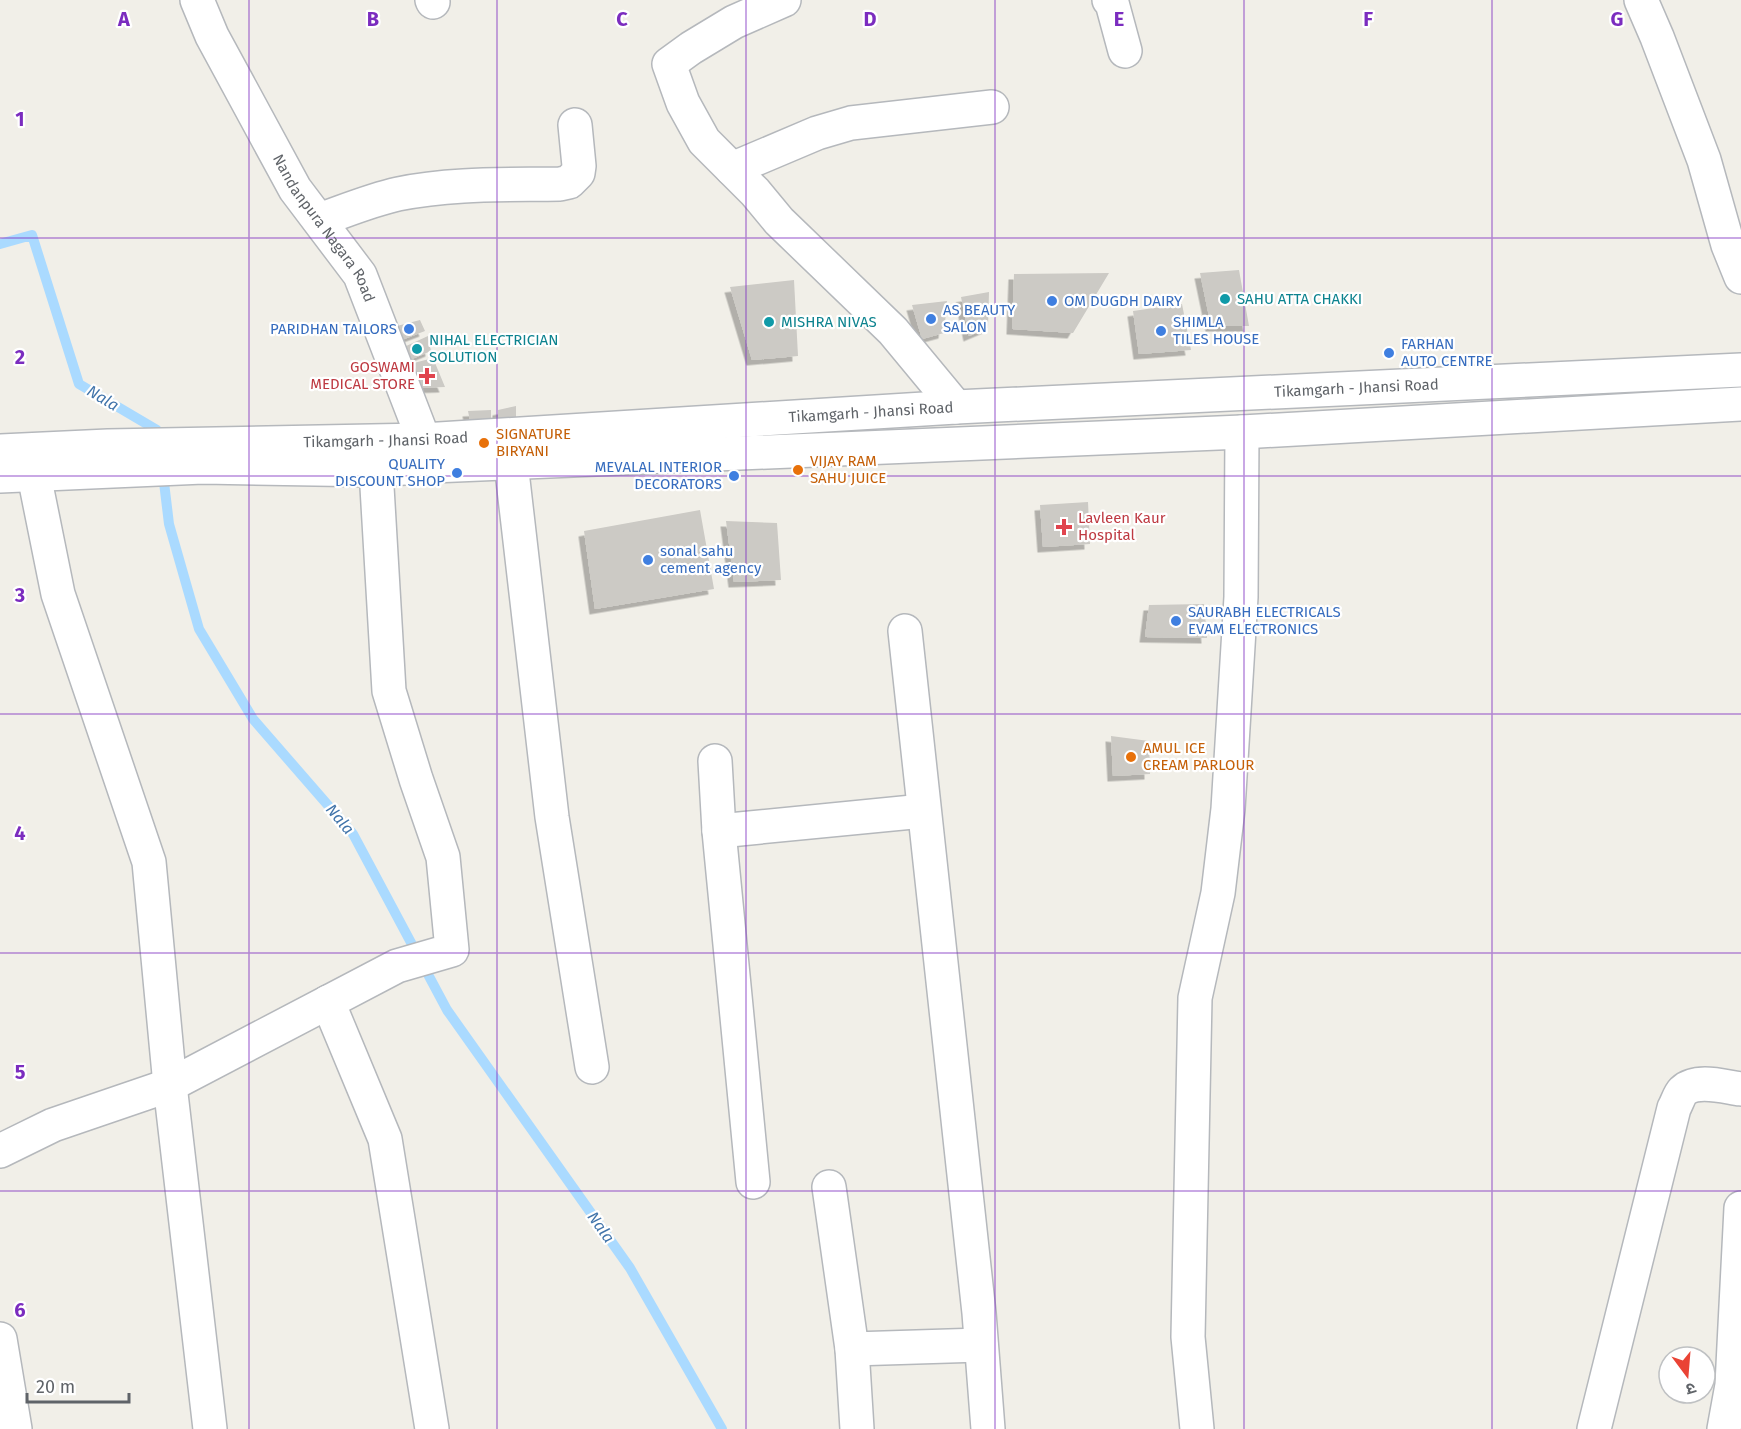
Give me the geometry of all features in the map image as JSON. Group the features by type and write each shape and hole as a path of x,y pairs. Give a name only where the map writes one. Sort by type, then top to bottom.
{"street":[{"name":"Nandanpura Nagara Road","path":"197,0 212,36 295,189 360,275 428,453"},
{"path":"784,0 734,22 669,64 683,103 704,141 755,192 779,220 893,332 956,407"},
{"path":"1109,0 1112,3 1125,51"},
{"path":"1641,0 1658,37 1704,159 1728,245 1741,277"},
{"path":"732,170 817,133 851,123 992,106"},
{"path":"319,220 400,194 464,186 569,182 578,173 579,166 575,125"},
{"name":"Tikamgarh - Jhansi Road","path":"202,456 428,453 889,411 1741,370"},
{"path":"0,451 113,459 202,456 376,470 428,453 511,464 1242,432 1741,404"},
{"path":"889,411 890,446"},
{"path":"1197,1429 1188,1337 1195,998 1218,893 1228,809 1241,597 1242,432"},
{"path":"0,476 34,475 113,459"},
{"path":"511,464 552,817 592,1067"},
{"path":"0,1151 52,1125 170,1085 397,966 452,950 443,857 389,691 376,470"},
{"path":"34,475 58,594 149,862 170,1085 210,1429"},
{"path":"905,631 988,1429"},
{"path":"715,761 719,831 753,1182"},
{"path":"719,831 923,810"},
{"path":"328,1002 385,1139 432,1429"},
{"path":"1594,1429 1674,1108 1684,1090 1692,1086 1705,1084 1741,1089"},
{"path":"829,1187 852,1349 857,1429"},
{"path":"1724,1429 1732,1385 1741,1208"},
{"path":"0,1339 15,1429"},
{"path":"852,1349 981,1345"}],"building":[{"name":"SAHU ATTA CHAKKI","path":"1239,270 1249,326 1211,326 1200,273"},
{"name":"OM DUGDH DAIRY","path":"1109,273 1073,333 1012,329 1014,274"},
{"name":"MISHRA NIVAS","path":"794,280 798,356 752,360 730,287"},
{"path":"989,292 988,328 969,336 961,297"},
{"name":"AS BEAUTY SALON","path":"947,301 944,333 922,339 912,305"},
{"name":"SHIMLA TILES HOUSE","path":"1182,304 1191,350 1139,354 1133,311"},
{"name":"PARIDHAN TAILORS","path":"420,320 425,331 399,341 393,327"},
{"name":"NIHAL ELECTRICIAN SOLUTION","path":"428,336 431,351 407,361 404,347"},
{"name":"GOSWAMI MEDICAL STORE","path":"433,358 445,387 416,388 410,364"},
{"path":"516,406 516,424 498,426 498,410"},
{"path":"491,410 491,429 472,431 468,411"},
{"path":"1088,502 1090,544 1043,547 1040,505"},
{"name":"sonal sahu cement agency","path":"700,510 714,589 595,609 584,531"},
{"path":"726,521 777,523 781,580 734,582"},
{"name":"SAURABH ELECTRICALS EVAM ELECTRONICS","path":"1204,604 1207,638 1145,637 1149,605"},
{"name":"AMUL ICE CREAM PARLOUR","path":"1111,736 1149,741 1150,774 1113,776"}],"waterway":[{"name":"Nala","path":"0,244 32,235 79,384 157,430 159,440"},
{"name":"Nala","path":"163,474 169,524 199,629 253,719 353,834 447,1010 630,1268 722,1429"}],"place":[{"name":"SAHU ATTA CHAKKI","path":"1225,299"},
{"name":"OM DUGDH DAIRY","path":"1052,301"},
{"name":"AS BEAUTY SALON","path":"931,319"},
{"name":"MISHRA NIVAS","path":"769,322"},
{"name":"PARIDHAN TAILORS","path":"409,329"},
{"name":"SHIMLA TILES HOUSE","path":"1161,331"},
{"name":"NIHAL ELECTRICIAN SOLUTION","path":"417,349"},
{"name":"FARHAN AUTO CENTRE","path":"1389,353"},
{"name":"GOSWAMI MEDICAL STORE","path":"427,376"},
{"name":"SIGNATURE BIRYANI","path":"484,443"},
{"name":"VIJAY RAM SAHU JUICE","path":"798,470"},
{"name":"QUALITY DISCOUNT SHOP","path":"457,473"},
{"name":"MEVALAL INTERIOR DECORATORS","path":"734,476"},
{"name":"Lavleen Kaur Hospital","path":"1064,527"},
{"name":"sonal sahu cement agency","path":"648,560"},
{"name":"SAURABH ELECTRICALS EVAM ELECTRONICS","path":"1176,621"},
{"name":"AMUL ICE CREAM PARLOUR","path":"1131,757"}]}
